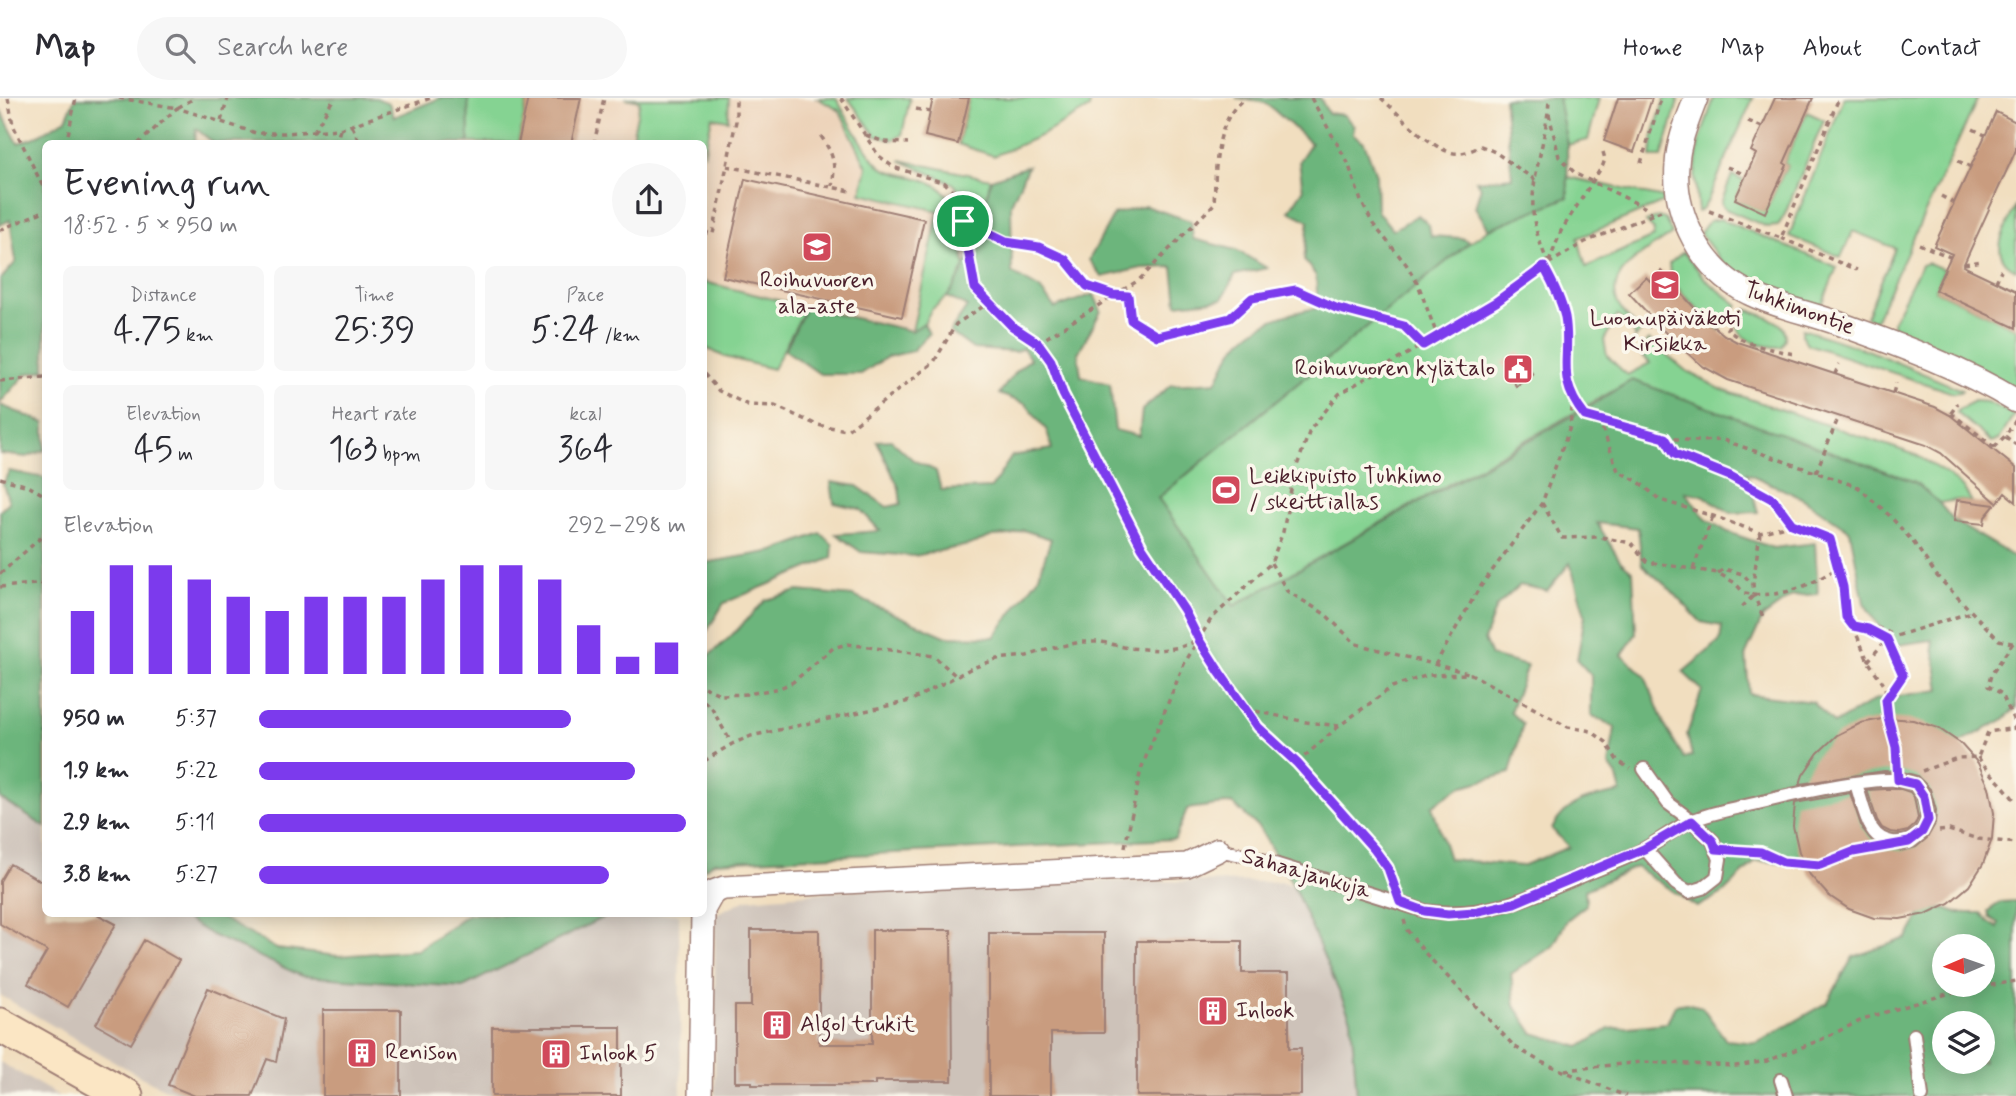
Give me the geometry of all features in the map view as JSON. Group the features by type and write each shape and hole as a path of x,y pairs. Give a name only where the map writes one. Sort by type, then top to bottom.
{"main road":[{"path":"0,1025 125,1096"}],"street":[{"name":"Tuhkimontie","path":"1696,98 1678,155 1679,203 1692,235 1710,262 1726,278 1750,294 1836,323 1954,369 2016,401"},
{"name":"Sahaajankuja","path":"707,903 713,892 724,888 1187,865 1218,850"},
{"name":"Sahaajankuja","path":"700,1096 703,917"}],"lane":[{"path":"1644,769 1668,803 1713,841 1720,859 1717,877 1703,888 1689,892 1676,884 1644,849"},
{"name":"Sahaajankuja","path":"1218,850 1252,857 1425,911 1448,914 1494,908 1534,896 1644,849 1692,821 1760,803 1892,778 1898,780"},
{"path":"1856,784 1872,829 1883,839 1896,843 1909,842 1922,832 1928,820 1924,797 1915,784 1898,780"},
{"path":"1914,1035 1922,1096"},
{"path":"1781,1080 1786,1096"}],"path":[{"path":"8,98 13,125 42,185"},
{"path":"67,140 76,98"},
{"path":"119,98 177,108 257,134 340,129 431,98"},
{"path":"142,140 177,108 195,98"},
{"path":"221,121 228,98"},
{"path":"314,131 334,98"},
{"path":"595,140 604,98"},
{"path":"707,233 713,234 736,121 736,98"},
{"path":"841,98 878,155 893,167 946,183 954,192 960,206 975,288 1012,326 1038,343 1051,361 1063,394 1142,547 1184,610 1199,640 1258,727 1297,763 1388,868 1407,930 1413,938 1515,1047 1541,1062 1626,1096"},
{"path":"1038,343 1139,280 1214,204 1216,153 1233,107 1245,98"},
{"path":"1311,98 1348,163 1361,201 1373,224 1406,264 1418,284 1438,338"},
{"path":"1381,98 1439,148 1452,153 1467,153 1481,146 1495,152 1535,180"},
{"path":"1549,98 1549,111 1535,180 1533,211 1546,265 1565,318 1566,380 1585,416 1665,438 1723,440 1858,487 1914,543 1937,576 1999,640 2014,644 1991,675 1988,686 2002,694 2016,727 1988,732 1978,757"},
{"path":"1642,163 1661,98"},
{"path":"1781,238 1839,98"},
{"path":"916,109 930,112"},
{"path":"1549,111 1559,157 1576,174 1653,214"},
{"path":"1748,121 1762,127"},
{"path":"351,126 358,140"},
{"path":"337,140 340,129"},
{"path":"1973,129 1985,135"},
{"path":"1641,130 1650,132"},
{"path":"864,134 884,142 908,143"},
{"path":"821,136 831,152 835,168 832,187"},
{"path":"1546,265 1561,231 1603,165 1603,152"},
{"path":"1958,161 1970,167"},
{"path":"727,166 852,191"},
{"path":"1727,167 1746,175"},
{"path":"1941,197 1954,203"},
{"path":"1124,850 1141,769 1184,664 1211,619 1270,562 1283,532 1294,474 1310,430 1339,394 1385,365 1438,338 1585,242 1668,209"},
{"path":"944,210 1006,242 1039,247 1065,259 1087,286 1113,295 1128,296 1131,320 1157,336 1230,318 1252,298 1296,290 1336,308 1404,326 1423,345"},
{"path":"1709,211 1857,270"},
{"path":"0,230 42,212"},
{"path":"1919,244 1950,257"},
{"path":"1964,264 1982,261"},
{"path":"1996,282 2001,270"},
{"path":"707,377 719,391 748,405 775,406 817,425 847,430 933,362 956,324 990,302"},
{"path":"1724,335 1743,303"},
{"path":"1648,328 1654,320"},
{"path":"1727,329 1735,336 1774,352 1794,354"},
{"path":"1835,374 1839,364"},
{"path":"0,381 42,377"},
{"path":"1893,393 1896,383"},
{"path":"1435,665 1478,590 1542,503 1570,427 1574,397"},
{"path":"1958,402 1951,414 1994,447 2016,420"},
{"path":"1599,419 1618,471 1639,482 1660,500 1760,533 1792,524"},
{"path":"1816,472 1837,421"},
{"path":"2005,436 2016,445"},
{"path":"1665,438 1675,454 1730,476 1774,500 1792,524 1830,539 1843,587 1846,617 1853,626 1868,661 1885,686 1888,718 1896,747 1898,780 1956,758 1978,757"},
{"path":"0,478 28,486 42,494"},
{"path":"1542,503 1562,538 1600,537 1631,543 1647,562 1718,573 1735,583 1744,593 1754,595 1805,588 1838,568"},
{"path":"1693,569 1713,516"},
{"path":"1760,533 1753,584 1754,595 1763,617"},
{"path":"0,574 42,537"},
{"path":"1270,562 1287,591 1325,614 1356,644 1471,674 1568,727 1591,731 1606,742 1616,760 1631,769 1644,769"},
{"path":"1718,573 1724,569 1743,574 1753,584"},
{"path":"0,587 42,583"},
{"path":"1742,607 1754,595"},
{"path":"1868,661 1887,639 1972,612"},
{"path":"1853,626 1868,629 1887,639 1903,675 1886,700"},
{"path":"1868,629 1874,626 1896,636"},
{"path":"707,759 751,736 910,701 956,676 998,659 1027,656 1081,642 1102,642 1128,648 1160,650 1181,648 1199,640"},
{"path":"707,688 722,695 748,694 780,688 793,682 833,648 847,644 934,656 956,676"},
{"path":"1297,763 1339,726 1392,687 1428,675 1471,674"},
{"path":"707,704 732,744"},
{"path":"1244,708 1306,722 1339,726"},
{"path":"1978,757 1990,775 2008,789 2016,803"},
{"path":"1922,832 1949,830 1978,839 2016,843"},
{"path":"1716,849 1761,852 1783,862 1820,865 1853,852 1896,843"},
{"path":"1563,1070 1584,1070 1640,1062 1736,1066 1767,1061 1820,1041 1866,1018 1957,992 2016,981"}],"shaded area":[{"name":"Roihuvuoren ala-aste","path":"492,98 817,98 840,111 867,167 861,193 939,211 912,331 707,283 707,140 484,140"},
{"path":"0,798 42,825 42,917 183,917 212,935 302,976 463,987 604,917 679,917 681,1096 181,1096 143,1078 0,995"},
{"path":"971,880 1282,882 1326,895 1359,1010 1358,1096 715,1096 715,914 747,899"},
{"path":"0,1062 59,1096 0,1096"}],"green space":[{"path":"75,98 376,98 389,103 394,117 440,98 468,98 469,140 210,140 196,129 195,140 42,140 42,371 26,374 0,403 0,280 16,262 10,220 0,225 0,109 18,143 33,138 66,119"},
{"path":"468,98 528,98 519,140 469,140"},
{"path":"625,98 729,98 728,120 712,117 707,141 632,140 640,101"},
{"path":"817,98 836,98 879,165 939,187 954,206 961,230 965,270 947,297 931,310 924,323 912,331 939,211 861,193 867,167 840,111"},
{"path":"848,98 910,98 902,135 892,140 876,136"},
{"path":"969,98 1091,98 1089,108 1042,135 994,156 958,144"},
{"path":"1236,98 1320,98 1328,113 1344,115 1354,126 1353,134 1364,142 1376,175 1377,211 1393,230 1418,215 1429,225 1431,236 1461,238 1470,242 1158,498 1234,606 1594,404 1632,380 1915,482 1939,503 1954,521 2016,558 2016,708 2003,720 1931,758 1937,797 1937,858 1805,863 1756,861 1723,893 1697,907 1636,867 1585,890 1586,905 1567,920 1553,946 1511,974 1515,1006 1533,1033 1580,1047 1609,1029 1667,1023 1675,1005 1686,1003 1702,1007 1726,1040 1757,1043 1827,1003 1853,957 1907,938 1923,910 1946,908 1959,913 1981,913 1998,928 1999,923 1990,918 1988,911 2001,902 2016,901 2016,1096 1357,1096 1351,1019 1292,883 1259,828 1232,803 1187,809 1175,839 714,862 707,867 707,657 766,600 798,591 853,596 945,636 994,637 1038,578 1051,539 1023,530 914,556 861,552 836,534 880,531 860,509 834,503 831,482 857,486 887,507 901,504 899,488 877,441 891,440 913,460 936,471 941,490 991,488 1012,456 1052,449 1047,431 1026,404 999,394 1016,371 1030,359 1023,348 1015,352 973,349 950,332 967,307 947,297 970,256 991,179 1028,166 1011,204 1012,273 1040,289 1055,308 1094,294 1101,311 1078,353 1081,376 1110,384 1115,430 1139,436 1142,410 1171,385 1216,382 1232,352 1252,331 1283,316 1318,308 1316,276 1304,260 1309,221 1289,211 1303,190 1299,161 1311,143 1266,103","holes":["1747,473 1802,498 1850,531 1864,603 1891,646 1932,640 1940,690 1877,699 1834,724 1813,702 1749,694 1746,654 1763,617 1792,596 1818,594 1815,543 1773,548 1728,532 1706,519 1685,492 1702,495 1731,513 1758,512","1597,523 1638,528 1642,565 1671,590 1701,622 1722,626 1720,641 1683,672 1702,690 1687,734 1692,756 1684,758 1665,726 1645,676 1622,655 1636,634 1633,572 1621,562","1570,563 1585,615 1577,660 1591,675 1591,715 1615,728 1609,765 1616,775 1621,792 1572,806 1552,829 1569,847 1522,866 1449,859 1432,806 1460,787 1510,773 1523,724 1510,712 1527,666 1491,656 1484,640 1496,607 1520,585 1547,591"]},
{"path":"1504,98 1558,98 1567,145 1568,197 1489,229 1475,207 1481,187 1476,181 1512,177"},
{"path":"1558,98 1599,98 1588,140 1567,145"},
{"path":"1665,98 1679,98 1662,157 1651,157 1653,135"},
{"path":"1714,98 1753,98 1707,202 1698,212 1695,178 1698,146"},
{"path":"1844,98 1978,98 1875,321 1866,317 1895,248 1853,231 1841,257 1789,236"},
{"path":"1807,112 1824,120 1778,226 1767,227 1723,208 1721,203 1732,175 1744,181 1736,199 1765,212"},
{"path":"900,160 991,179 971,251 962,196 954,184"},
{"path":"1568,177 1664,198 1662,203 1578,238 1586,267 1653,237 1654,230 1646,222 1658,217 1665,219 1672,234 1632,261 1618,280 1615,290 1617,302 1641,332 1635,338 1633,329 1618,315 1604,340 1607,356 1627,375 1650,363 1639,352 1649,340 1685,370 1720,389 1916,455 1948,475 1964,489 1972,502 1957,500 1939,503 1915,482 1632,380 1234,606 1158,498 1470,242 1489,229 1568,197"},
{"path":"2016,205 2016,270 2007,264 2000,249 2001,240"},
{"path":"1145,206 1191,221 1193,239 1236,250 1267,268 1235,275 1222,299 1177,304 1173,267 1142,268 1102,277 1089,260 1114,214"},
{"path":"1720,219 1837,267 1820,310 1747,284 1724,265 1700,233 1709,221"},
{"path":"1683,252 1707,281 1738,305 1719,331 1666,276 1670,273 1669,264"},
{"path":"1927,263 1944,269 1935,290 2016,328 2016,389 1893,330 1893,321 1921,265"},
{"path":"707,283 806,307 773,369 725,357 707,348"},
{"path":"806,307 912,331 924,323 929,334 912,351 887,357 861,374 820,374 785,350"},
{"path":"1746,309 1782,326 1785,338 1781,347 1761,344 1742,335 1737,324"},
{"path":"1802,329 1870,351 1962,390 1953,393 1807,344"},
{"path":"1974,401 1987,402 2014,415 1998,440 1991,442 1957,413"},
{"path":"0,405 42,422 42,451 27,457 0,454"},
{"path":"9,471 42,477 42,825 0,798 0,511 9,502 3,484"},
{"path":"821,533 833,545 832,558 724,603 707,631 707,562 774,551"},
{"path":"183,917 219,917 277,949 338,956 417,950 464,917 604,917 463,987 302,976 212,935"}],"building":[{"path":"528,98 581,98 572,140 519,140"},
{"path":"933,98 969,98 958,144 925,136"},
{"path":"1618,98 1652,98 1634,152 1604,141"},
{"path":"1775,98 1813,98 1765,213 1735,199 1756,154 1751,151"},
{"path":"1996,112 2016,122 2016,150 1963,266 2016,291 2016,328 1935,290 1952,254 1934,246"},
{"path":"745,179 924,219 902,317 723,277"},
{"path":"1661,271 1701,315 1724,335 1737,342 1935,407 1950,415 2016,468 2016,502 2005,493 1997,503 1941,453 1926,445 1728,380 1704,367 1674,342 1629,293 1646,277 1650,281"},
{"name":"Roihuvuoren kylätalo","path":"1519,352 1533,375 1516,386 1502,363"},
{"path":"1957,500 1995,505 1985,517 1984,524 1954,521"},
{"path":"1887,718 1913,720 1938,728 1960,743 1978,763 1989,787 1994,813 1992,839 1983,864 1969,886 1949,903 1926,914 1900,919 1874,918 1849,909 1828,895 1810,875 1799,852 1793,826 1795,803 1850,793 1862,828 1876,845 1901,851 1916,847 1927,838 1935,824 1936,810 1930,789 1917,776 1884,771 1800,784 1818,753 1837,735 1861,723"},
{"path":"1901,789 1910,792 1914,797 1918,818 1908,831 1890,832 1882,828 1877,820 1867,790"},
{"path":"10,864 42,882 42,917 103,917 116,924 68,1007 28,984 47,951 0,924 0,881"},
{"name":"Algol trukit","path":"751,930 819,930 819,1044 872,1044 872,930 951,930 952,1081 875,1081 875,1085 752,1085 752,1082 735,1082 735,1006 751,1006"},
{"path":"989,933 1104,933 1104,1033 1051,1033 1051,1096 989,1096"},
{"path":"144,940 179,960 131,1044 96,1024"},
{"name":"Inlook","path":"1137,941 1242,941 1242,973 1289,973 1289,1048 1301,1048 1301,1095 1137,1096"},
{"path":"208,988 284,1019 276,1062 267,1059 252,1096 195,1096 168,1085"},
{"name":"Renison","path":"323,1010 401,1010 401,1096 323,1096"},
{"name":"Inlook 5","path":"492,1027 621,1027 621,1096 492,1096"}],"place":[{"name":"Roihuvuoren ala-aste","path":"817,247"},
{"name":"Luomupäiväkoti Kirsikka","path":"1665,285"},
{"name":"Roihuvuoren kylätalo","path":"1518,369"},
{"name":"Leikkipuisto Tuhkimo / skeittiallas","path":"1226,490"},
{"name":"Inlook","path":"1213,1011"},
{"name":"Algol trukit","path":"777,1025"},
{"name":"Renison","path":"362,1053"},
{"name":"Inlook 5","path":"556,1054"}],"route":[{"path":"963,221 1006,242 1039,247 1065,259 1087,286 1113,295 1128,296 1131,320 1157,336 1230,318 1252,298 1296,290 1336,308 1404,326 1423,345 1496,302 1544,267 1556,289 1565,318 1566,380 1585,416 1665,438 1675,454 1730,476 1774,500 1792,524 1830,539 1843,587 1846,617 1853,626 1868,629 1887,639 1903,675 1886,700 1888,718 1896,747 1898,780 1915,784 1924,797 1928,820 1922,832 1909,842 1853,852 1820,865 1783,862 1761,852 1716,849 1713,841 1692,821 1644,849 1514,903 1474,912 1448,914 1425,911 1400,902 1388,868 1374,849 1297,763 1258,727 1220,673 1184,610 1142,547 1063,394 1051,361 1038,343 1012,326 975,288 963,221"}]}
